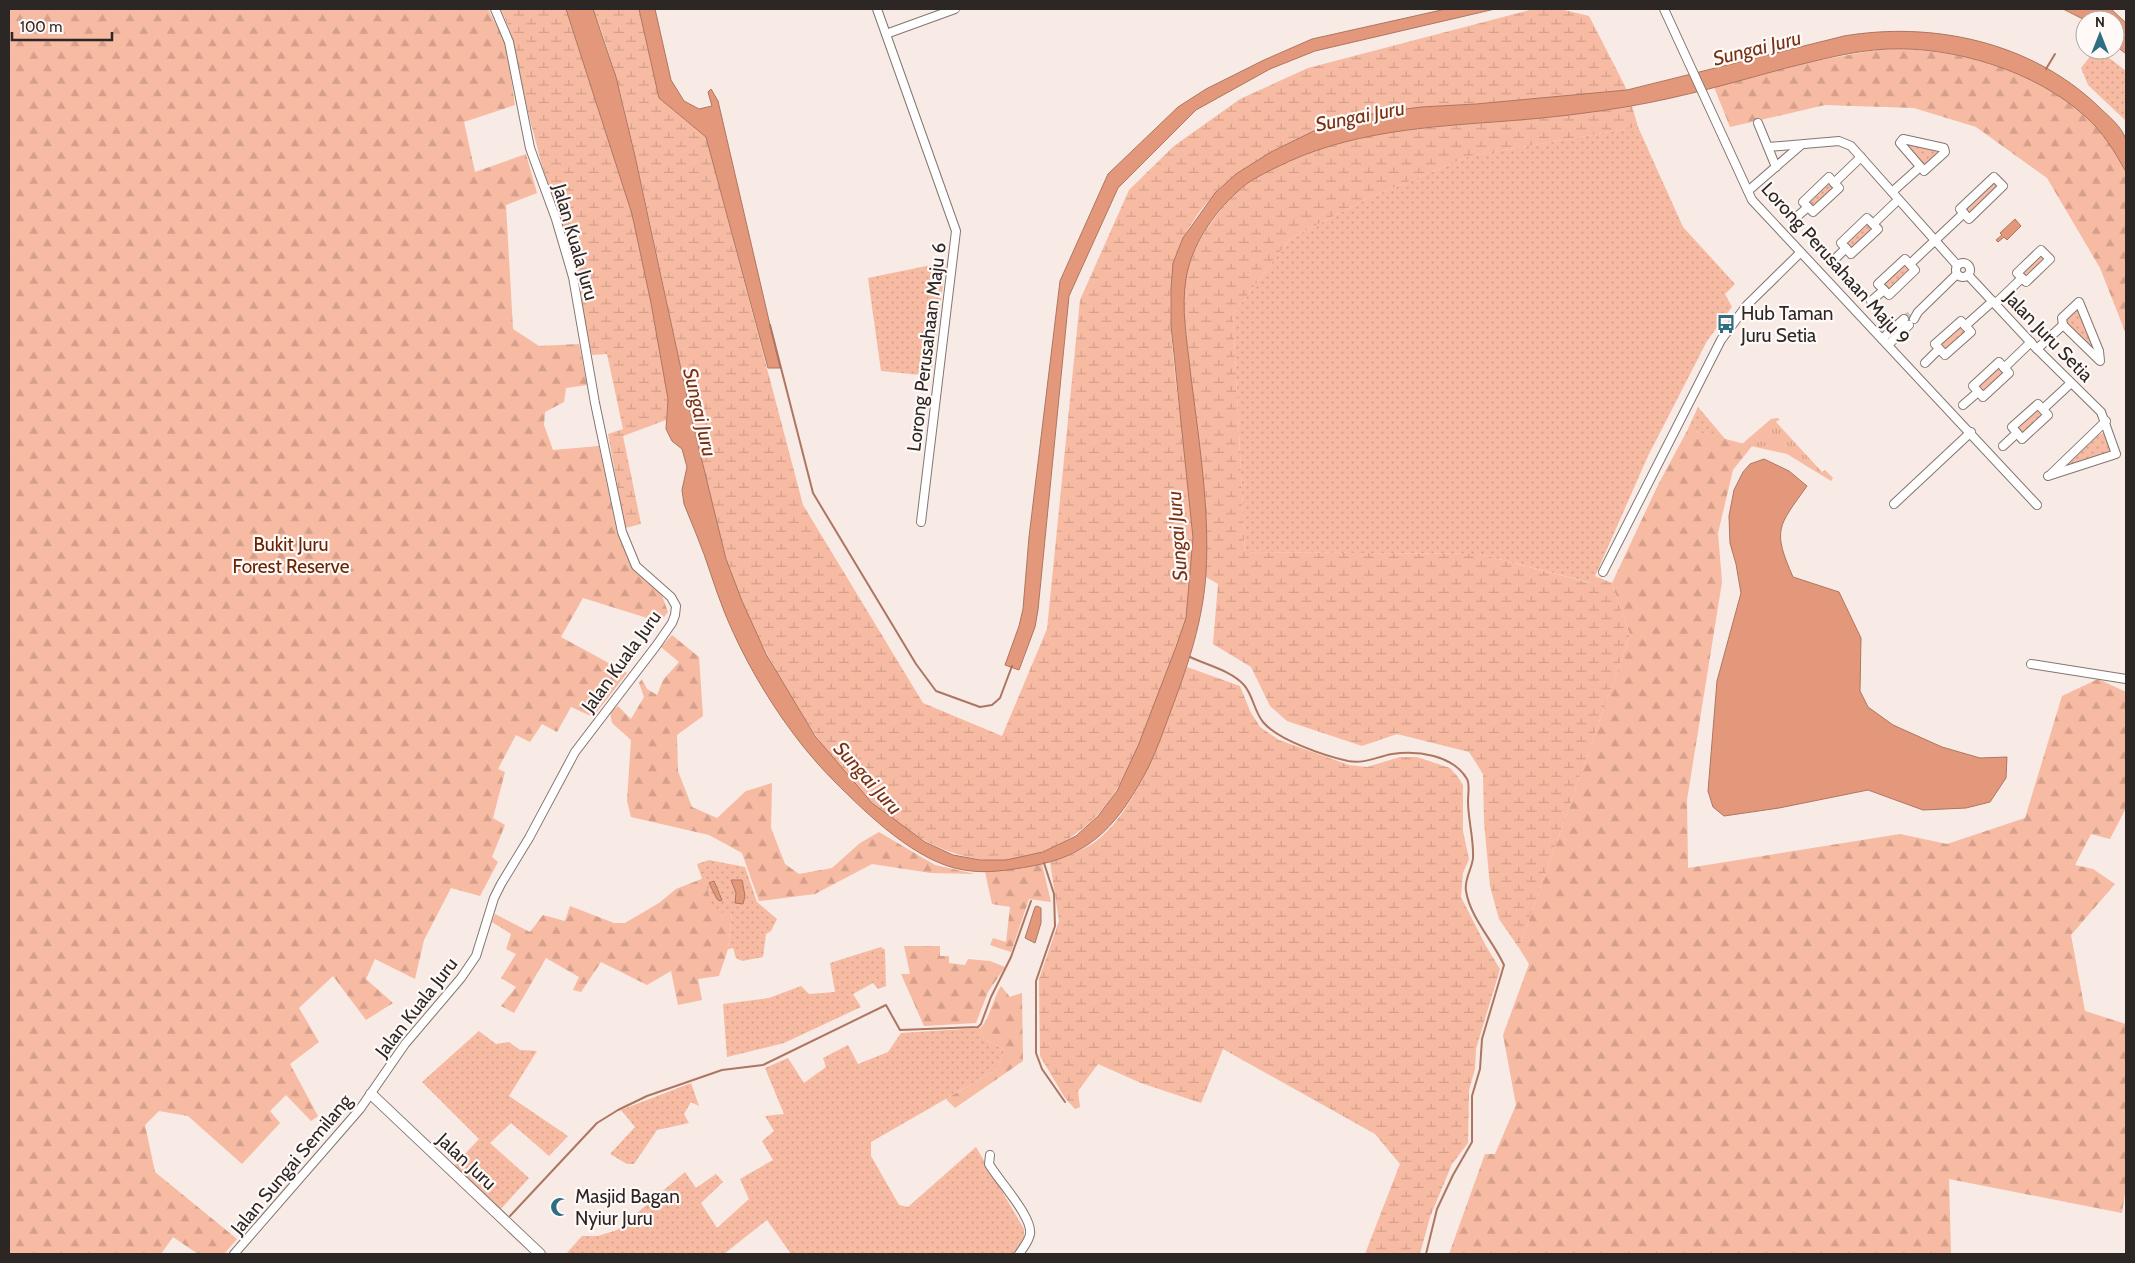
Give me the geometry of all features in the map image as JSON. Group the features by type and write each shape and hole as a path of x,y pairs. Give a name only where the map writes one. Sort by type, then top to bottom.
{"street":[{"name":"Jalan Kuala Juru","path":"371,1094 405,1044 461,978 476,956 494,898 575,752 656,646 672,623 675,615 676,606 671,597 636,566 622,532 599,422 573,277 556,219 530,148 509,42 495,9"},
{"name":"Lorong Perusahaan Maju 6","path":"877,9 956,231 921,522"},
{"path":"886,34 954,9"},
{"name":"Lorong Perusahaan Maju 9","path":"1664,9 1691,64 1752,200 1971,432 2037,505"},
{"path":"1758,123 1776,167"},
{"path":"1907,139 1945,150 1924,171 1920,167 1900,143 1900,140 1907,139"},
{"name":"Jalan Juru Setia","path":"1801,145 1821,141 1840,141 1851,146 1957,265 1964,262 1968,264 1970,269 1968,275 2037,350 2101,412 2106,421"},
{"path":"1768,147 1801,145"},
{"path":"1748,191 1801,145"},
{"path":"1834,183 1861,157"},
{"path":"1892,192 1920,167"},
{"path":"1994,177 2003,186 1969,218 1964,213 1960,209 1994,177"},
{"path":"1829,178 1839,188 1813,212 1808,207 1803,202 1829,178"},
{"path":"1873,224 1898,200"},
{"path":"1793,220 1808,207"},
{"path":"1910,264 1964,213"},
{"path":"1867,218 1878,229 1851,254 1846,248 1841,243 1867,218"},
{"path":"1833,261 1846,248"},
{"path":"1603,572 1721,340 1748,305 1800,253"},
{"path":"1904,259 1915,270 1889,295 1884,290 1878,284 1904,259"},
{"path":"1957,265 1955,270 1957,274 1963,277 1968,275"},
{"path":"1885,342 1957,274"},
{"path":"1966,326 2022,278"},
{"path":"1871,301 1884,290"},
{"path":"2037,350 2062,325 2062,318 2079,302 2099,351 2100,361 2062,325"},
{"path":"1961,321 1970,332 1945,355 1939,349 1935,344 1961,321"},
{"path":"2004,368 2031,342"},
{"path":"1925,363 1939,349"},
{"path":"1999,362 2004,368 2009,373 1983,397 1973,386 1999,362"},
{"path":"2043,409 2071,383"},
{"path":"1963,405 1978,392"},
{"path":"2038,404 2043,409 2048,415 2022,438 2012,427 2038,404"},
{"path":"2106,421 2116,454 2048,476 2063,462 2106,421"},
{"path":"1894,504 1971,432"},
{"path":"2003,446 2017,433"},
{"path":"2031,664 2126,679"},
{"name":"Jalan Sungai Semilang","path":"234,1254 371,1094"},
{"name":"Jalan Juru","path":"371,1094 540,1254"},
{"path":"990,1155 989,1164 1031,1228 1029,1239 1019,1254"}],"green space":[{"name":"Bukit Juru Forest Reserve","path":"9,9 488,9 506,44 515,105 464,122 475,172 526,154 537,193 506,205 513,329 539,346 579,344 587,385 566,388 564,402 545,412 544,425 553,450 599,446 617,533 634,569 661,593 668,612 660,622 583,598 561,637 627,673 593,717 571,707 557,732 542,724 530,742 516,735 498,769 505,772 493,818 505,825 492,857 498,862 480,896 451,888 424,940 415,979 375,959 366,979 393,1003 366,1020 333,976 299,1008 319,1042 290,1064 318,1116 311,1121 286,1095 270,1111 280,1123 242,1164 188,1116 159,1111 145,1125 155,1172 237,1239 224,1254 198,1254 173,1237 161,1254 9,1254"},
{"path":"501,9 566,9 632,214 651,303 668,399 666,420 623,436 641,524 625,528 608,434 623,429 607,354 592,355 567,241 541,162 512,36"},
{"path":"593,9 639,9 659,98 706,137 803,505 923,703 1002,736 1047,629 1080,300 1129,190 1174,146 1240,99 1308,68 1534,9 1560,9 1589,16 1627,90 1437,106 1348,119 1316,130 1247,168 1224,185 1202,209 1188,229 1178,251 1174,263 1171,288 1171,329 1186,452 1193,535 1192,576 1186,617 1178,646 1128,768 1110,800 1098,814 1085,827 1051,848 1030,856 1010,860 990,860 970,858 932,844 896,822 865,795 837,764 813,731 791,696 754,628 731,574 719,535 624,108 607,48"},
{"path":"1881,49 1942,53 2003,68 2031,80 2058,95 2082,113 2103,135 2116,152 2127,175 2126,334 2100,268 2047,178 1976,127 1914,108 1825,105 1730,127 1714,87 1810,62"},
{"path":"2087,60 2112,60 2126,71 2126,121 2088,85 2081,68"},
{"path":"1632,106 1638,127 1470,156 1366,199 1290,239 1233,314 1245,552 1479,554 1591,583 1595,576 1612,583 1630,635 1519,948 1499,919 1490,886 1484,822 1483,774 1469,752 1397,734 1362,746 1287,721 1270,706 1251,667 1213,644 1218,584 1206,577 1206,549 1185,325 1184,290 1193,254 1218,213 1241,187 1282,162 1313,150 1379,134"},
{"path":"1638,127 1683,227 1735,284 1725,294 1732,307 1707,341 1648,456 1592,583 1479,554 1245,552 1233,314 1290,239 1366,199 1470,156"},
{"path":"1908,143 1940,154 1925,168 1905,146"},
{"path":"1827,182 1832,184 1834,189 1813,207 1807,201"},
{"path":"1993,183 1997,183 1998,187 1969,213 1966,212 1965,208"},
{"path":"1866,223 1871,225 1873,230 1852,248 1846,242"},
{"path":"2040,255 2045,260 2026,277 2023,277 2022,273"},
{"path":"946,262 931,376 881,371 868,278"},
{"path":"1905,266 1911,272 1890,290 1884,284"},
{"path":"2076,309 2079,310 2097,354 2065,323 2065,319"},
{"path":"1959,326 1964,327 1965,332 1945,350 1939,344"},
{"path":"1998,367 2003,369 2004,374 1984,392 1978,386"},
{"path":"1698,407 1726,440 1688,429"},
{"path":"2037,409 2042,411 2043,415 2022,434 2017,428"},
{"path":"1771,419 1780,419 1776,422 1822,472 1825,470 1833,478 1831,481 1787,454 1742,444"},
{"path":"1688,429 1752,446 1733,470 1718,533 1722,582 1687,800 1688,868 1900,834 1947,844 2025,818 2062,696 2098,679 2126,692 2126,808 2110,839 2091,834 2075,865 2093,869 2115,884 2071,935 2085,1011 2126,1024 2126,1187 2122,1213 1949,1179 1951,1254 1449,1254 1485,1154 1495,1154 1516,1105 1503,1035 1529,964 1519,948 1630,635 1612,583 1658,485"},
{"path":"2104,433 2111,452 2064,467 2100,434"},
{"path":"672,635 699,657 703,716 677,735 678,771 692,807 717,818 746,791 772,783 771,828 785,864 799,874 832,868 860,843 879,832 935,865 975,874 931,873 872,864 815,894 759,901 742,853 709,835 631,817 627,801 631,740 612,723 610,712 618,706 631,719 644,697 639,683 642,679 647,689 657,695 663,680 679,662 661,647"},
{"path":"1187,667 1240,686 1250,711 1260,727 1279,740 1349,765 1367,767 1400,757 1417,757 1450,768 1463,785 1463,831 1469,859 1463,873 1461,897 1500,969 1476,1049 1475,1069 1469,1090 1468,1143 1452,1164 1430,1217 1420,1254 1365,1254 1400,1164 1375,1134 1223,1049 1201,1103 1141,1083 1098,1064 1078,1091 1080,1107 1075,1109 1065,1098 1040,1056 1039,979 1059,921 1050,862 1092,844 1109,829 1124,810 1138,788 1150,763"},
{"path":"709,860 745,867 757,902 777,919 771,931 766,934 763,957 742,961 736,958 733,948 728,949 732,914 714,913 697,864"},
{"path":"1042,864 1051,902 1029,899 1011,952 990,945 993,938 1006,942 1010,907 992,904 985,872"},
{"path":"704,878 714,912 732,913 728,949 719,976 698,979 702,1000 678,1005 671,971 647,985 601,962 581,992 573,990 579,977 546,958 514,1013 501,1006 516,987 501,978 516,954 506,949 511,934 492,922 495,914 530,932 543,915 565,921 570,906 614,923 625,923 659,903 676,889"},
{"path":"904,946 940,946 940,956 949,956 949,963 965,965 968,959 990,961 1005,967 988,992 976,1023 924,1026 901,974 910,974"},
{"path":"881,947 885,950 886,986 878,989 873,983 853,994 861,1007 784,1043 727,1057 723,1004 769,998 801,986 809,994 835,992 830,963"},
{"path":"1001,986 1010,997 1022,993 1023,1061 955,1108 946,1099 996,1070 1005,1050 984,1039 980,1028 986,1020"},
{"path":"980,1028 984,1039 1005,1050 996,1070 871,1142 871,1156 899,1205 908,1207 976,1147 1024,1229 1024,1238 1013,1254 791,1254 767,1220 724,1254 566,1254 582,1236 598,1236 617,1230 685,1172 696,1188 716,1174 723,1182 701,1203 717,1228 749,1199 740,1179 773,1160 762,1141 774,1131 765,1116 784,1114 765,1068 788,1058 804,1083 826,1067 823,1058 848,1045 858,1064 888,1052 901,1033"},
{"path":"479,1031 496,1044 509,1042 520,1050 537,1051 509,1096 568,1136 549,1156 511,1123 490,1143 529,1178 499,1211 454,1166 479,1139 422,1082"},
{"path":"691,1083 699,1106 691,1102 684,1114 689,1123 657,1130 634,1164 627,1164 610,1154 635,1127 621,1110"}],"water":[{"name":"Sungai Juru","path":"566,9 593,9 616,77 692,420 726,559 742,601 766,654 815,736 872,803 925,842 953,855 980,860 1006,860 1043,852 1076,836 1098,816 1117,791 1138,746 1186,618 1193,538 1171,325 1173,263 1183,238 1215,193 1236,174 1271,152 1324,126 1357,116 1421,107 1476,104 1627,90 1844,36 1878,32 1912,32 1946,35 1979,41 2012,52 2043,66 2072,84 2098,106 2122,131 2127,145 2126,172 2098,129 2086,117 2066,101 2019,74 1966,57 1912,49 1886,49 1823,59 1689,94 1631,106 1554,117 1418,129 1359,138 1303,156 1255,178 1228,201 1204,231 1193,255 1186,279 1184,301 1185,324 1205,497 1206,573 1202,607 1190,657 1155,753 1127,804 1103,833 1089,844 1072,854 1054,861 1032,866 981,872 946,866 929,858 877,822 834,781 801,744 771,702 745,657 720,602 701,545 684,504 682,490 687,467 682,449 672,441 666,429 668,399 651,303 632,214"},
{"path":"639,9 655,9 671,80 684,101 699,109 712,106 708,92 711,89 718,101 780,368 768,368 706,137 659,98"},
{"path":"1446,9 1495,9 1315,51 1270,69 1196,110 1118,188 1069,296 1038,610 1035,627 1019,670 1005,665 1023,609 1029,537 1060,281 1108,174 1178,107 1206,89 1264,60 1312,39"},
{"path":"2063,9 2112,10 2075,10 2075,15"},
{"path":"2125,22 2126,23 2125,53"},
{"path":"2015,219 2021,226 2007,240 2004,237 1998,242 1996,240 2002,235 2000,233"},
{"path":"1764,459 1789,471 1807,486 1784,520 1781,529 1782,548 1793,577 1839,592 1861,638 1860,691 1868,707 1893,725 1942,747 1980,758 2007,757 2006,778 1990,802 1966,808 1923,810 1868,790 1779,808 1724,816 1713,807 1708,791 1717,681 1741,593 1730,543 1729,516 1734,490 1743,472 1750,464"},
{"path":"731,880 742,880 745,896 743,904 735,903 736,893"},
{"path":"714,881 722,900 720,901 717,899 709,883"},
{"path":"1035,907 1041,908 1041,923 1035,943 1025,938"}],"waterway":[{"path":"2046,69 2055,54"},
{"path":"770,325 813,493 916,664 936,691 980,707 992,705 1000,698 1012,666"},
{"path":"1190,657 1226,672 1239,680 1247,689 1263,722 1270,729 1290,741 1327,755 1354,762 1402,753 1434,756 1453,764 1468,781 1468,808 1473,858 1466,882 1466,891 1468,901 1477,920 1504,965 1482,1039 1480,1069 1472,1096 1472,1142 1453,1175 1437,1209 1426,1254"},
{"path":"1044,863 1054,894 1055,926 1036,981 1036,1053 1042,1069 1065,1102"},
{"path":"510,1216 597,1123 647,1096 722,1070 763,1065 886,1005 900,1030 978,1027 1011,957 1031,901"}],"tunnel":[{"path":"1904,319 1910,315"}],"place":[{"name":"Hub Taman Juru Setia","path":"1726,324"},
{"name":"Masjid Bagan Nyiur Juru","path":"560,1207"}]}
